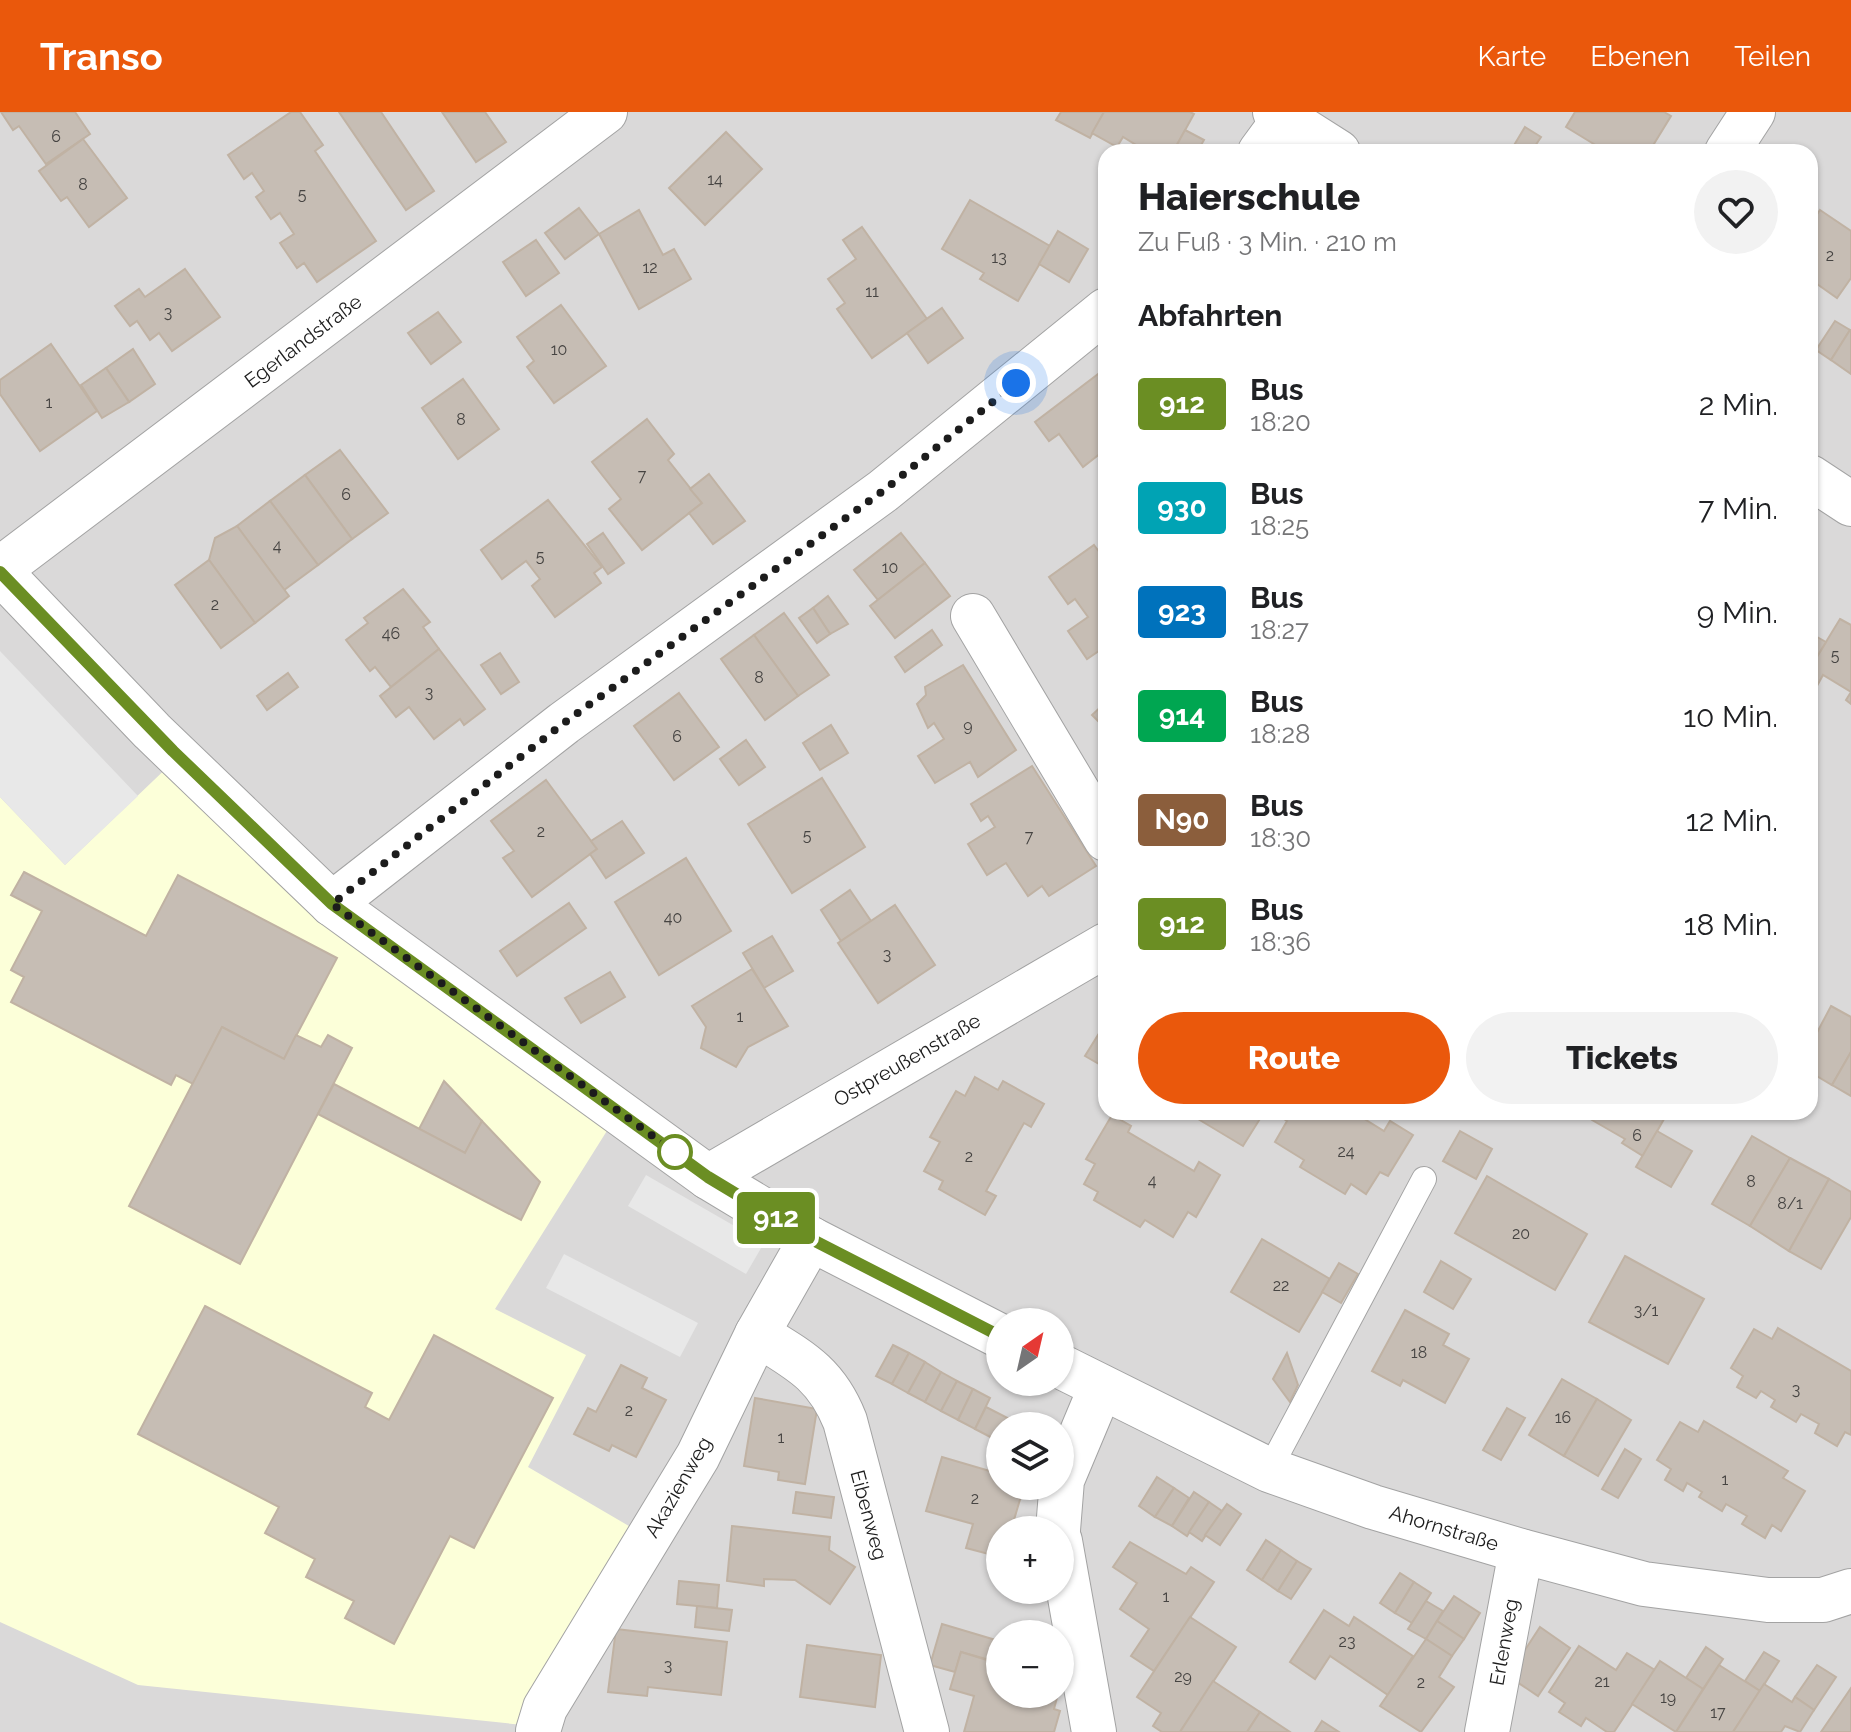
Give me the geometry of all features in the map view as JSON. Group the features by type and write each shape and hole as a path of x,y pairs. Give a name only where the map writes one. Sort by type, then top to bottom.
{"street":[{"name":"Egerlandstraße","path":"0,571 605,112"},
{"path":"1732,144 1753,112"},
{"path":"1264,144 1280,115 1325,144"},
{"path":"332,904 554,731 883,491 1098,316"},
{"path":"1818,482 1851,504"},
{"path":"0,571 173,751 332,904 708,1177 811,1239 986,1329"},
{"path":"973,616 1098,826"},
{"name":"Ostpreußenstraße","path":"708,1177 1098,950"},
{"name":"Akazienweg","path":"538,1731 545,1708 698,1456 757,1334 811,1239"},
{"name":"Eibenweg","path":"757,1334 813,1369 834,1394 845,1421 927,1732"},
{"name":"Ahornstraße","path":"1074,1373 1269,1470 1373,1507 1521,1551 1644,1584 1768,1600 1823,1600 1851,1591"},
{"path":"1059,1516 1062,1480 1101,1387"},
{"name":"Erlenweg","path":"1487,1732 1521,1551"},
{"path":"1071,1604 1094,1732"}],"lane":[{"path":"1269,1470 1424,1179"}],"shaded area":[{"path":"0,112 1851,112 1851,1732 0,1732"},
{"path":"0,651 138,796 65,865 0,797"},
{"path":"175,760 615,1118 495,1309 586,1355 528,1467 646,1536 533,1726 138,1685 0,1622 0,797 65,865"},
{"path":"646,1175 764,1243 746,1274 628,1206"},
{"path":"564,1254 698,1323 680,1357 546,1288"}],"building":[{"path":"1,112 75,112 90,134 46,164 19,126 13,130"},
{"path":"291,112 300,112 323,145 315,151 376,241 317,282 304,263 297,268 280,243 294,234 280,213 271,219 256,197 264,191 252,173 244,179 228,155"},
{"path":"339,112 381,112 434,191 406,210"},
{"path":"442,112 485,112 506,142 476,162"},
{"path":"1061,112 1104,112 1090,138 1056,120"},
{"path":"1104,112 1194,114 1177,144 1134,144 1123,137 1119,144 1112,144 1092,133"},
{"path":"1575,112 1664,112 1671,116 1654,144 1594,144 1566,127"},
{"path":"1525,127 1541,137 1536,144 1515,144"},
{"path":"1185,130 1204,140 1202,144 1177,144"},
{"path":"726,132 762,169 705,225 669,188"},
{"path":"83,139 127,198 89,227 67,197 61,201 39,171"},
{"path":"970,200 1050,246 1018,301 980,279 984,273 942,249"},
{"path":"579,208 599,234 565,259 545,233"},
{"path":"639,210 663,255 674,249 691,279 639,309 599,234"},
{"path":"1820,210 1851,231 1851,278 1837,298 1818,285"},
{"path":"862,227 927,319 872,358 837,309 845,303 828,279 856,259 843,240"},
{"path":"1058,231 1088,249 1069,282 1039,264"},
{"path":"536,240 559,273 526,296 503,262"},
{"path":"185,269 220,317 172,351 159,333 150,340 137,321 130,326 115,306 139,289 145,297"},
{"path":"561,305 606,366 554,403 527,367 534,361 517,337"},
{"path":"942,308 963,338 928,363 907,333"},
{"path":"438,312 461,342 431,364 408,333"},
{"path":"1835,321 1850,330 1831,360 1818,351"},
{"path":"1851,331 1851,374 1831,360"},
{"path":"51,344 97,411 40,451 0,394 0,380"},
{"path":"133,349 155,384 129,402 106,368"},
{"path":"106,368 129,402 102,418 81,385"},
{"path":"1098,374 1098,455 1083,467 1059,434 1049,441 1035,422"},
{"path":"463,379 499,429 458,459 422,408"},
{"path":"647,419 674,454 668,460 702,503 642,550 609,509 621,499 592,462"},
{"path":"340,450 388,513 352,539 305,475"},
{"path":"709,474 745,521 713,544 689,513 702,503 690,489"},
{"path":"305,475 352,539 318,565 270,501"},
{"path":"548,500 602,567 594,573 601,583 555,617 532,586 540,579 526,561 502,579 481,550"},
{"path":"270,501 318,565 284,590 237,526"},
{"path":"237,526 289,596 255,623 209,560 215,538"},
{"path":"603,533 624,563 608,574 587,544"},
{"path":"901,533 925,563 878,600 854,570"},
{"path":"1094,545 1098,550 1098,651 1087,659 1068,631 1088,617 1075,599 1068,604 1049,577"},
{"path":"209,560 255,623 221,648 175,585"},
{"path":"925,563 950,596 895,638 870,606"},
{"path":"403,589 430,622 423,627 439,649 391,687 375,667 370,671 346,640 368,623 364,618"},
{"path":"828,596 848,624 830,634 813,608"},
{"path":"813,608 830,634 817,643 799,618"},
{"path":"784,613 829,675 798,696 754,635"},
{"path":"1840,619 1851,625 1851,692 1823,675 1818,684 1818,655"},
{"path":"932,630 942,645 905,672 895,657"},
{"path":"754,635 798,696 765,720 721,659"},
{"path":"1818,638 1826,642 1818,655"},
{"path":"439,649 485,709 464,725 460,719 434,739 409,707 396,717 380,696"},
{"path":"500,653 519,682 501,694 481,665"},
{"path":"963,665 1016,750 978,777 970,762 935,783 918,756 944,739 934,723 928,728 917,704 926,695 925,687"},
{"path":"288,673 298,687 267,710 257,696"},
{"path":"679,693 719,747 674,780 634,726"},
{"path":"831,725 848,753 820,770 803,743"},
{"path":"746,740 765,767 739,785 720,759"},
{"path":"1032,766 1096,866 1049,896 1042,886 1028,896 1006,863 987,875 968,844 995,827 988,816 981,821 971,804"},
{"path":"822,778 865,847 792,893 748,824"},
{"path":"546,780 597,849 532,897 503,858 514,851 491,821"},
{"path":"622,821 644,853 606,878 590,854 597,849 591,841"},
{"path":"686,858 731,931 659,975 615,902"},
{"path":"24,872 146,936 178,875 337,958 284,1059 222,1027 193,1084 176,1075 171,1085 11,1002 24,977 11,970 42,911 11,895"},
{"path":"850,890 871,921 841,941 821,910"},
{"path":"569,903 586,928 517,976 500,951"},
{"path":"895,905 935,965 878,1003 838,943"},
{"path":"772,936 793,971 764,988 743,953"},
{"path":"752,969 788,1026 748,1047 736,1067 701,1048 706,1027 692,1006"},
{"path":"610,972 625,997 581,1023 565,998"},
{"path":"1831,1006 1851,1017 1851,1052 1832,1085 1818,1077 1818,1031"},
{"path":"222,1027 284,1059 296,1035 321,1047 328,1035 352,1048 240,1264 129,1206"},
{"path":"1098,1035 1098,1063 1085,1056"},
{"path":"1851,1052 1851,1096 1832,1085"},
{"path":"975,1077 998,1090 1003,1081 1044,1104 1031,1127 1024,1123 986,1191 996,1196 985,1215 939,1189 943,1181 924,1171 940,1142 930,1137 956,1091 965,1096"},
{"path":"444,1081 482,1121 465,1153 419,1129"},
{"path":"334,1084 465,1153 482,1121 540,1182 521,1220 318,1114"},
{"path":"1109,1120 1121,1120 1131,1126 1128,1132 1194,1171 1199,1162 1220,1175 1196,1217 1188,1212 1173,1237 1145,1220 1140,1227 1094,1200 1098,1192 1084,1184 1095,1164 1086,1159"},
{"path":"1200,1120 1259,1120 1243,1146"},
{"path":"1366,1120 1384,1131 1390,1121 1413,1135 1388,1176 1380,1172 1366,1194 1351,1184 1345,1194 1300,1167 1304,1160 1275,1142 1287,1121"},
{"path":"1592,1120 1663,1120 1643,1156 1622,1143 1625,1139"},
{"path":"1460,1131 1492,1149 1476,1179 1443,1161"},
{"path":"1657,1131 1692,1151 1671,1187 1636,1167"},
{"path":"1752,1136 1790,1158 1750,1226 1712,1204"},
{"path":"1790,1158 1829,1179 1789,1251 1750,1226"},
{"path":"1487,1176 1587,1234 1555,1290 1455,1233"},
{"path":"1829,1179 1851,1192 1851,1217 1821,1269 1789,1251"},
{"path":"1262,1239 1330,1279 1299,1332 1231,1292"},
{"path":"1625,1256 1704,1299 1668,1364 1589,1322"},
{"path":"1441,1261 1471,1279 1453,1309 1424,1292"},
{"path":"1339,1263 1358,1274 1341,1303 1322,1292"},
{"path":"205,1306 372,1393 365,1407 389,1420 434,1335 553,1398 474,1548 450,1536 394,1644 345,1618 354,1601 306,1577 315,1559 265,1533 279,1507 138,1434"},
{"path":"1405,1310 1449,1334 1443,1345 1469,1359 1445,1403 1403,1380 1400,1386 1372,1371"},
{"path":"1778,1328 1851,1371 1851,1435 1845,1432 1837,1446 1815,1433 1819,1424 1801,1414 1796,1422 1771,1407 1775,1400 1761,1391 1756,1398 1737,1387 1743,1376 1731,1368 1754,1329 1772,1339"},
{"path":"893,1345 909,1353 892,1384 876,1376"},
{"path":"909,1353 925,1362 908,1393 892,1384"},
{"path":"1287,1353 1298,1385 1290,1402 1273,1379"},
{"path":"925,1362 941,1372 925,1402 908,1393"},
{"path":"621,1365 647,1378 642,1388 666,1400 636,1457 612,1445 609,1451 574,1434 588,1408 596,1412"},
{"path":"941,1372 957,1381 941,1411 925,1402"},
{"path":"1562,1379 1597,1399 1564,1456 1529,1435"},
{"path":"957,1381 973,1389 958,1420 941,1411"},
{"path":"973,1389 990,1398 975,1429 958,1420"},
{"path":"755,1398 817,1409 805,1484 778,1480 779,1472 744,1466"},
{"path":"1597,1399 1631,1420 1598,1476 1564,1456"},
{"path":"986,1407 996,1412 986,1412 986,1435 975,1429"},
{"path":"1507,1408 1525,1418 1501,1460 1483,1450"},
{"path":"1704,1421 1788,1471 1783,1478 1805,1491 1781,1531 1772,1525 1765,1538 1742,1524 1747,1516 1726,1504 1722,1511 1699,1497 1702,1492 1687,1483 1683,1491 1665,1480 1671,1469 1657,1460 1680,1422 1698,1432"},
{"path":"1625,1449 1641,1459 1618,1498 1602,1489"},
{"path":"942,1457 986,1470 986,1500 1020,1500 1015,1516 986,1516 986,1553 966,1548 973,1524 926,1511"},
{"path":"1157,1477 1174,1488 1155,1517 1139,1506"},
{"path":"1174,1488 1189,1498 1172,1526 1155,1517"},
{"path":"796,1492 834,1497 831,1518 793,1513"},
{"path":"1194,1492 1209,1502 1187,1536 1172,1526"},
{"path":"1209,1502 1222,1511 1202,1541 1189,1532"},
{"path":"1227,1504 1241,1514 1220,1545 1205,1535"},
{"path":"732,1526 830,1537 829,1550 855,1567 830,1604 795,1580 764,1579 764,1586 727,1581"},
{"path":"1266,1540 1281,1550 1262,1580 1247,1570"},
{"path":"1130,1542 1186,1574 1191,1567 1214,1582 1154,1671 1131,1656 1149,1629 1120,1609 1137,1583 1113,1567"},
{"path":"1281,1550 1297,1561 1278,1591 1262,1580"},
{"path":"1297,1561 1311,1569 1291,1599 1278,1591"},
{"path":"1400,1573 1414,1582 1395,1613 1380,1603"},
{"path":"679,1581 719,1585 717,1608 677,1604"},
{"path":"1414,1582 1431,1593 1412,1623 1395,1613"},
{"path":"1454,1596 1480,1613 1464,1639 1437,1621"},
{"path":"1426,1601 1443,1611 1426,1639 1408,1629"},
{"path":"697,1606 732,1610 729,1631 695,1627"},
{"path":"1324,1610 1349,1626 1354,1617 1413,1656 1388,1695 1330,1656 1315,1679 1290,1662"},
{"path":"1190,1617 1236,1647 1180,1732 1162,1732 1153,1726 1161,1713 1137,1697"},
{"path":"1437,1621 1464,1639 1452,1656 1426,1639"},
{"path":"942,1624 986,1637 986,1659 961,1652 955,1672 930,1665"},
{"path":"1540,1627 1570,1648 1538,1696 1508,1676"},
{"path":"616,1629 727,1642 721,1695 648,1687 647,1696 608,1692"},
{"path":"1426,1639 1452,1656 1439,1677 1454,1687 1421,1732 1380,1706"},
{"path":"807,1645 881,1655 875,1707 800,1697"},
{"path":"1579,1646 1616,1670 1627,1653 1655,1670 1614,1732 1607,1732 1586,1718 1581,1726 1559,1712 1565,1703 1549,1692"},
{"path":"1706,1647 1723,1659 1703,1689 1686,1678"},
{"path":"961,1652 986,1660 986,1708 1054,1708 1060,1711 1054,1732 964,1732 974,1696 950,1689"},
{"path":"1764,1652 1779,1661 1760,1691 1745,1681"},
{"path":"1660,1661 1703,1689 1676,1732 1632,1704"},
{"path":"1719,1665 1760,1691 1733,1732 1676,1732"},
{"path":"1817,1665 1836,1677 1814,1710 1795,1697"},
{"path":"1213,1681 1260,1712 1247,1732 1180,1732"},
{"path":"1764,1684 1792,1702 1795,1697 1814,1710 1800,1732 1785,1726 1781,1732 1733,1732"},
{"path":"1851,1688 1851,1732 1821,1732"},
{"path":"1260,1712 1290,1732 1247,1732"},
{"path":"1322,1721 1339,1732 1315,1732"}],"bus line":[{"name":"912","path":"0,572 173,751 332,904 708,1177 811,1239 986,1329"}],"route":[{"path":"675,1152 332,904 564,723 883,491 1016,383"}]}
